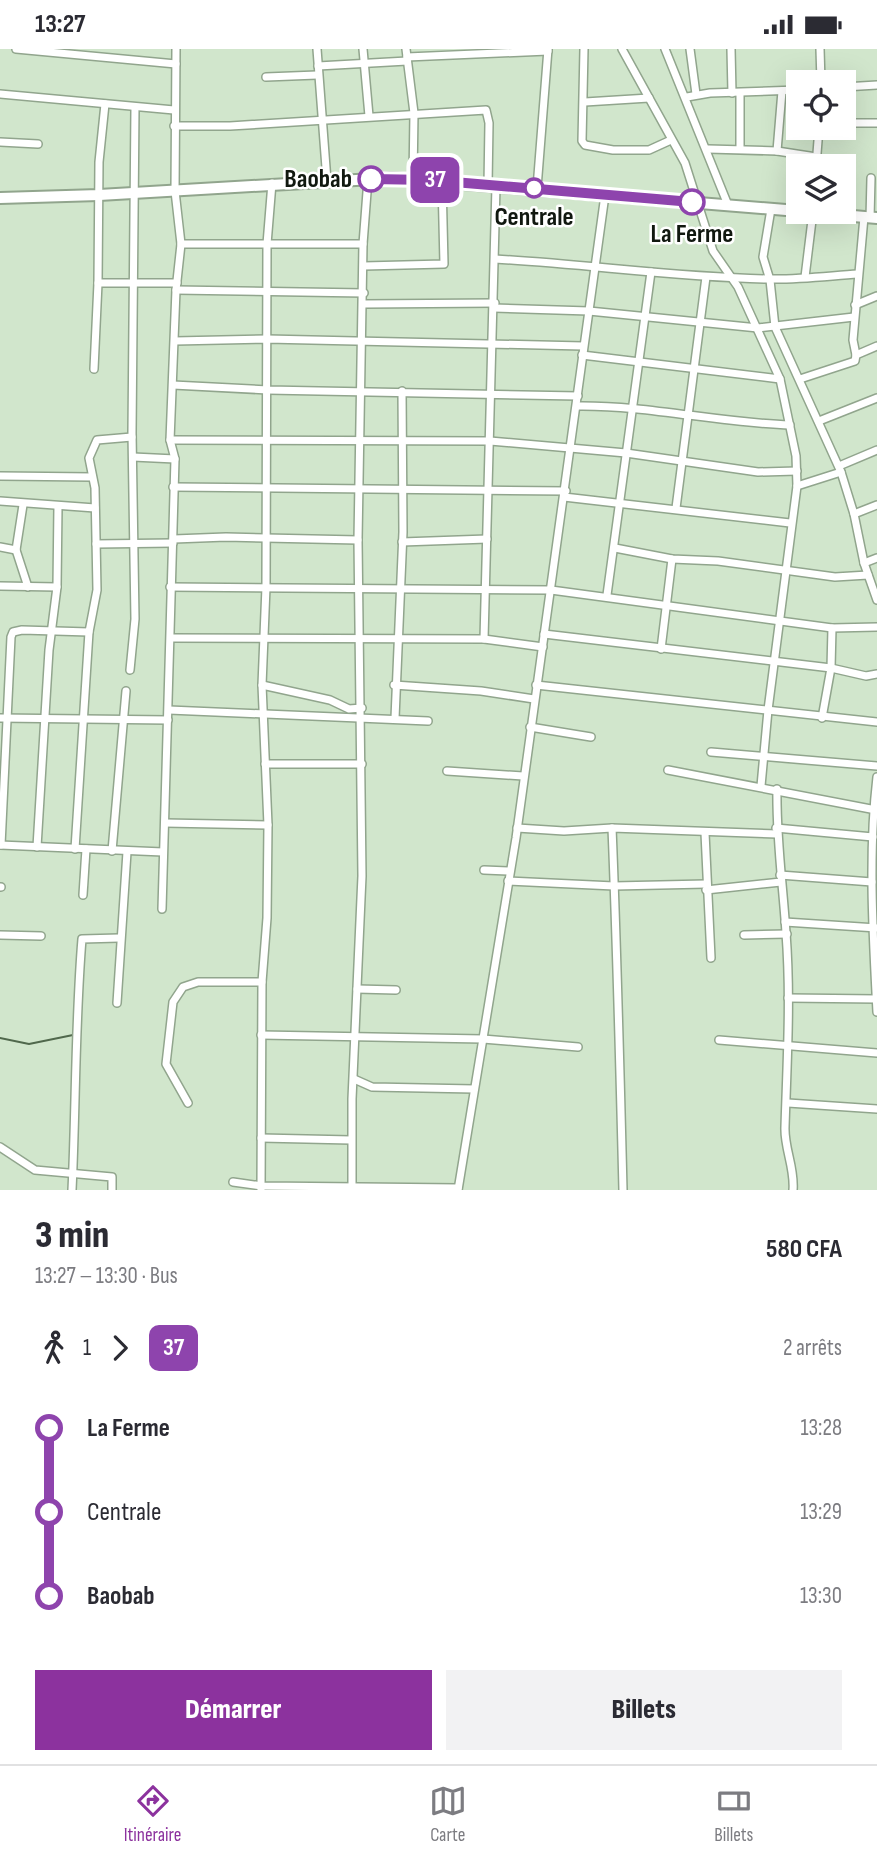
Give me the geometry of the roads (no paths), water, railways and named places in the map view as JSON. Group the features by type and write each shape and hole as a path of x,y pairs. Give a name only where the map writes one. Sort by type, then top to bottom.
{"highway":[{"path":"0,198 175,191 272,183 413,179 786,210"}],"street":[{"path":"16,49 176,64"},
{"path":"162,909 175,459 170,440 176,287 181,244 175,191 176,49"},
{"path":"317,49 327,181"},
{"path":"363,49 369,116"},
{"path":"584,49 585,102 582,141 588,147 649,149 671,140"},
{"path":"622,49 685,163 700,202 713,251 738,287 780,379 790,425 797,487 790,523 761,786"},
{"path":"665,49 687,97 728,205"},
{"path":"691,49 696,94"},
{"path":"731,49 740,149"},
{"path":"820,49 821,70"},
{"path":"318,66 477,51 548,50 537,188"},
{"path":"406,56 414,113 413,179"},
{"path":"265,77 317,75"},
{"path":"856,86 877,85"},
{"path":"777,151 782,91"},
{"path":"687,97 696,94 786,91"},
{"path":"0,94 174,110"},
{"path":"585,102 649,98"},
{"path":"94,369 99,162 105,104"},
{"path":"130,670 135,619 132,437 135,107"},
{"path":"174,127 487,110 495,306 484,639"},
{"path":"856,123 877,123"},
{"path":"0,142 38,144"},
{"path":"708,149 777,151 788,154"},
{"path":"800,379 855,361 855,305 858,274 870,218 871,178"},
{"path":"352,1189 351,1140 362,906 362,712 358,540 361,490 363,244 368,179"},
{"path":"364,266 444,264 442,180"},
{"path":"262,1188 261,1035 268,825 262,685 266,587 267,244 272,183"},
{"path":"233,1182 262,1188 458,1189 517,828 577,406 593,265 605,195"},
{"path":"771,209 763,257 770,279 775,327 840,469 854,514 864,563 877,600"},
{"path":"806,277 812,224"},
{"path":"181,244 363,244"},
{"path":"495,259 730,278 770,279 858,274"},
{"path":"607,595 637,363 646,318 650,272"},
{"path":"676,508 706,277"},
{"path":"98,283 135,282 267,292 364,293"},
{"path":"855,305 877,296"},
{"path":"364,304 589,311 758,328 854,317"},
{"path":"175,341 267,339 363,344 492,343 583,347"},
{"path":"856,355 877,346"},
{"path":"582,355 780,379"},
{"path":"173,386 578,396"},
{"path":"395,718 394,685 402,542 402,391"},
{"path":"819,421 877,398"},
{"path":"577,406 632,409 740,424 790,425"},
{"path":"75,849 89,632 97,590 95,508 89,458 94,443 102,438 132,437"},
{"path":"170,440 491,441 626,453 758,472 797,471"},
{"path":"797,487 877,450"},
{"path":"133,457 175,459"},
{"path":"0,476 92,477"},
{"path":"173,487 487,490 565,494 790,523"},
{"path":"0,501 23,505 95,508"},
{"path":"23,505 16,550 28,587"},
{"path":"854,514 877,505"},
{"path":"37,847 51,630 57,587 58,506"},
{"path":"96,544 266,537 358,540"},
{"path":"402,542 487,539"},
{"path":"0,547 16,550"},
{"path":"615,548 672,559 786,569 835,577 868,575"},
{"path":"864,563 877,558"},
{"path":"661,649 672,559"},
{"path":"0,586 57,587"},
{"path":"170,587 551,590 607,595 832,628 877,627"},
{"path":"822,718 831,668 832,628"},
{"path":"89,632 13,632 3,719 1,845 163,852"},
{"path":"544,634 831,668 866,676 877,674"},
{"path":"171,638 264,641 396,637 484,639 542,647"},
{"path":"262,685 330,700 362,712 428,721"},
{"path":"394,685 481,691 534,699"},
{"path":"536,685 877,722"},
{"path":"112,851 126,691"},
{"path":"169,710 263,714 362,712"},
{"path":"3,719 169,720"},
{"path":"530,727 591,737"},
{"path":"711,752 765,754 877,766"},
{"path":"265,764 362,764"},
{"path":"667,770 777,789 875,810"},
{"path":"447,771 523,776"},
{"path":"877,776 872,882 876,928 877,1012"},
{"path":"777,789 777,831 786,935 788,998 788,1103 785,1128 794,1177 793,1190"},
{"path":"165,823 268,825"},
{"path":"517,828 564,831 612,828 705,833 777,831 873,838"},
{"path":"612,828 622,1190"},
{"path":"705,833 711,958"},
{"path":"83,895 86,849"},
{"path":"117,1003 119,938 127,852"},
{"path":"484,870 508,871"},
{"path":"508,881 706,887 781,879 872,882"},
{"path":"785,922 876,928"},
{"path":"0,935 41,936"},
{"path":"744,935 786,935"},
{"path":"72,1190 75,1043 82,939 119,938"},
{"path":"188,1103 168,1070 166,1059 173,1002 183,987 198,982 262,982"},
{"path":"357,989 396,990"},
{"path":"788,998 877,999"},
{"path":"261,1035 483,1039 578,1047"},
{"path":"719,1040 877,1053"},
{"path":"354,1079 372,1087 474,1089"},
{"path":"788,1103 877,1109"},
{"path":"261,1138 351,1140"},
{"path":"0,1147 35,1170 112,1177 112,1190"}],"waterway":[{"path":"0,1038 29,1044 73,1035"}],"place":[{"name":"Baobab","path":"371,179"},
{"name":"Centrale","path":"534,188"},
{"name":"La Ferme","path":"692,202"}]}
